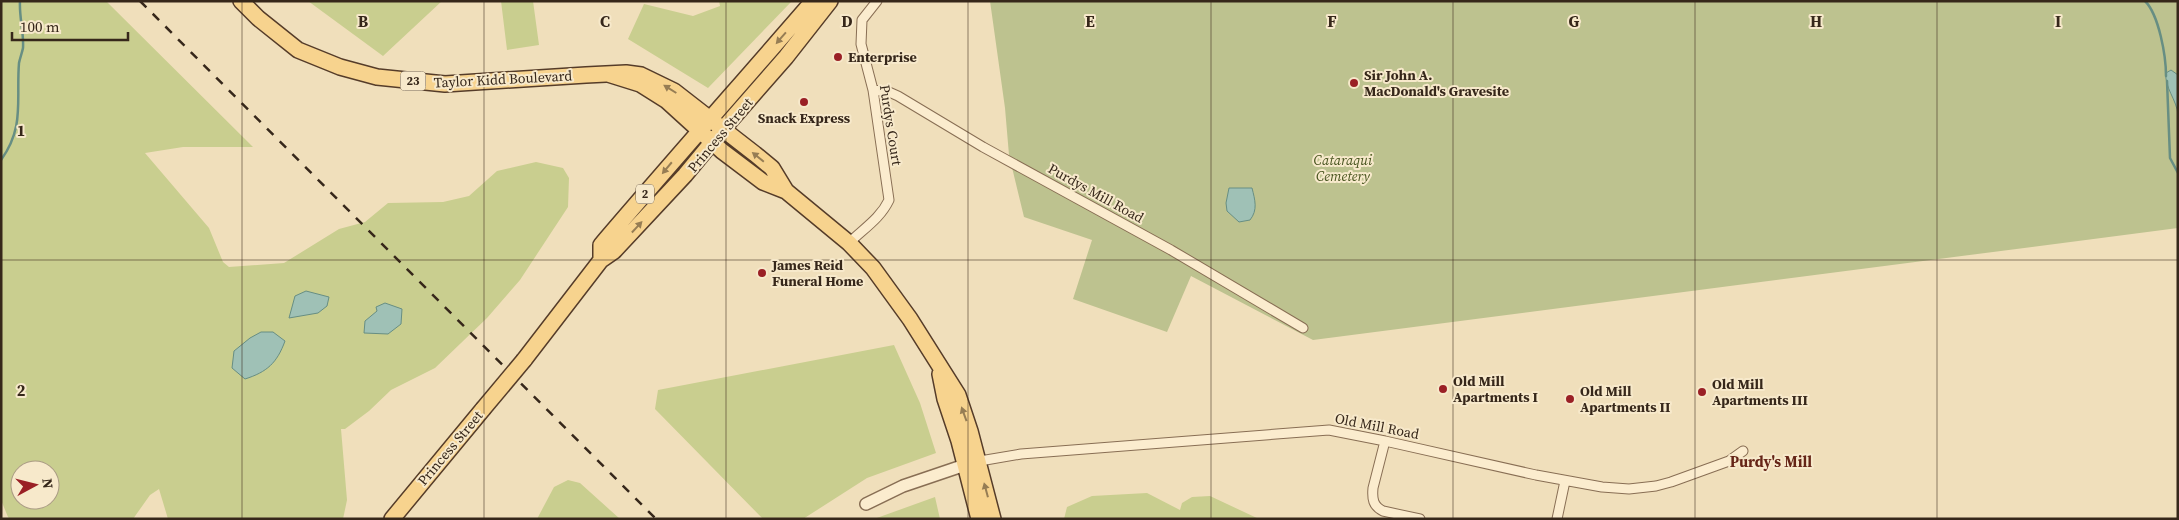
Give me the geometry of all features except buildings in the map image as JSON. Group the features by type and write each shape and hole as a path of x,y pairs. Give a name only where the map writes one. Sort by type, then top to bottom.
{"main road":[{"name":"Taylor Kidd Boulevard","path":"241,1 258,18 298,50 340,67 377,77 445,84 634,73 651,78 674,91 772,168 786,191"},
{"name":"Princess Street","path":"601,260 602,245 698,130 720,109 813,1"},
{"name":"Princess Street","path":"392,519 524,360 601,260 614,251 685,175 786,57 830,2"},
{"name":"Taylor Kidd Boulevard","path":"608,74 640,84 655,92 712,142 763,182 786,191"},
{"path":"786,191 849,243 873,268 923,339 958,395 972,463 980,519"},
{"path":"972,463 993,519"}],"street":[{"name":"Purdys Court","path":"849,243 877,218 885,209 889,200 873,90 861,44 862,20 877,1"},
{"name":"Purdys Mill Road","path":"873,90 889,92 898,96 983,147 1171,250 1303,328"},
{"name":"Old Mill Road","path":"972,463 1021,454 1321,430 1339,431 1565,481 1618,489 1656,486 1707,470 1729,461 1743,451"},
{"path":"1385,441 1373,488 1374,503 1383,511 1420,519"},
{"path":"866,504 903,486 972,463"},
{"path":"1557,519 1565,481"}],"green space":[{"path":"1,1 106,1 253,147 183,147 145,153 209,228 223,262 229,267 284,263 339,229 365,222 388,203 443,202 469,196 497,171 536,162 563,168 569,178 568,207 520,280 487,318 435,368 391,390 369,411 345,429 341,429 347,500 343,519 168,519 159,489 150,495 133,519 10,519 1,500"},
{"path":"308,1 442,1 383,56"},
{"path":"501,1 533,1 539,45 507,50"},
{"path":"719,1 792,1 708,88 628,39 644,4 693,16 720,6"},
{"name":"Cataraqui Cemetery","path":"990,1 2178,1 2178,228 1313,340 1191,276 1167,332 1073,299 1092,240 1024,217 1009,155 1005,108"},
{"path":"894,345 920,403 936,453 867,478 803,519 763,519 655,409 658,390"},
{"path":"568,480 580,483 620,519 537,519 554,487"},
{"path":"1147,493 1180,510 1182,503 1192,497 1210,496 1259,519 1064,519 1067,507 1092,496"},
{"path":"935,497 940,519 874,519"}],"water":[{"path":"2171,70 2178,75 2178,115 2166,78 2166,73"},
{"path":"1229,188 1252,188 1255,209 1250,220 1239,222 1227,211 1226,203"},
{"path":"306,291 329,297 327,306 318,313 289,318 295,296"},
{"path":"385,303 402,309 401,324 388,334 364,333 365,321 377,311 376,307"},
{"path":"261,332 273,332 285,341 275,361 270,366 245,379 232,368 234,351"}],"waterway":[{"path":"1,160 14,136 18,113 19,63 23,48 20,1"},
{"path":"2145,1 2150,7 2158,26 2165,58 2166,76"},
{"path":"2167,81 2170,158 2178,173"}],"railway":[{"path":"140,1 656,519"}],"place":[{"name":"Enterprise","path":"838,57"},
{"name":"Sir John A. MacDonald's Gravesite","path":"1354,83"},
{"name":"Snack Express","path":"804,102"},
{"name":"James Reid Funeral Home","path":"762,273"},
{"name":"Old Mill Apartments I","path":"1443,389"},
{"name":"Old Mill Apartments III","path":"1702,392"},
{"name":"Old Mill Apartments II","path":"1570,399"}],"district":[{"name":"Purdy's Mill","path":"1771,462"}]}
